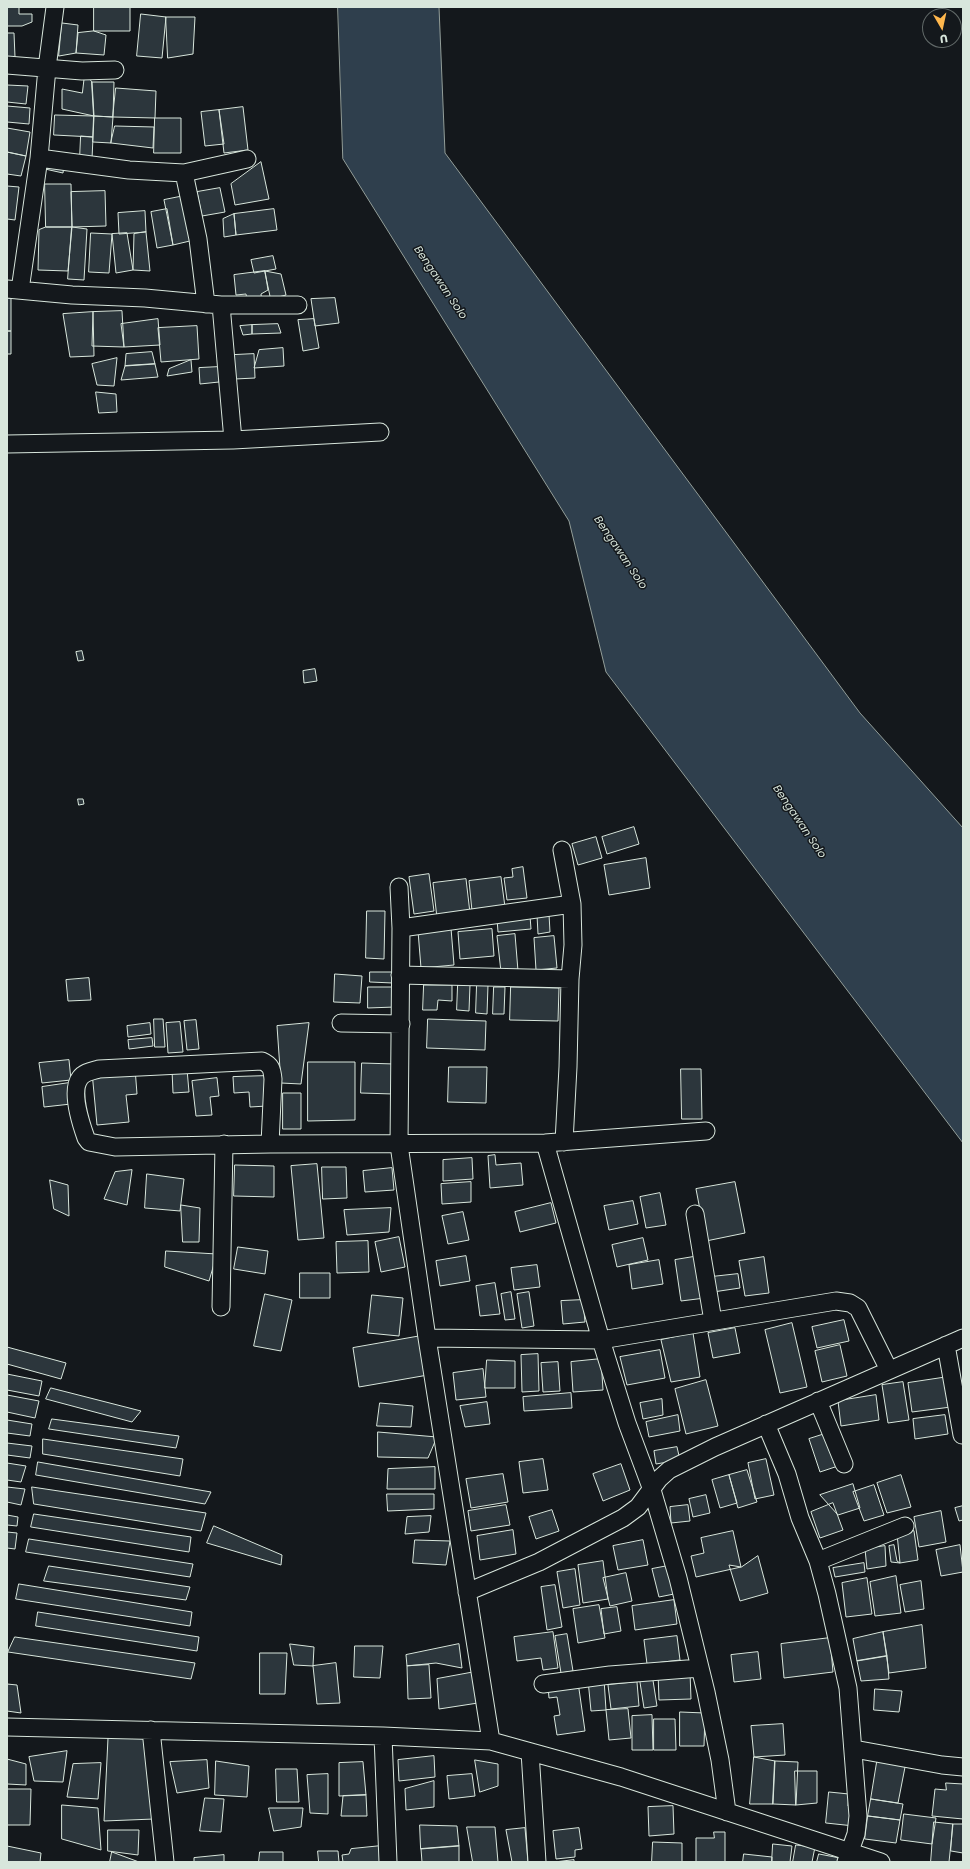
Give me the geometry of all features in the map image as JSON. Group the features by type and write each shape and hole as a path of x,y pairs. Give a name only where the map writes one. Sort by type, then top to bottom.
{"street":[{"path":"55,7 47,68 39,158 14,289 213,304 298,305"},
{"path":"7,65 82,71 115,70"},
{"path":"39,158 129,170 184,173 247,159"},
{"path":"184,173 213,304 233,440"},
{"path":"7,444 233,440 380,432"},
{"path":"562,850 572,904 573,945 570,979 568,1068 564,1142"},
{"path":"399,887 401,928 399,1145 427,1338 491,1741"},
{"path":"401,928 572,904"},
{"path":"400,976 570,979"},
{"path":"341,1023 401,1024"},
{"path":"270,1144 273,1079 272,1069 268,1063 262,1060 99,1069 88,1072 80,1077 76,1085 76,1098 83,1130 89,1142 115,1147 224,1144 399,1145 545,1143 706,1131"},
{"path":"545,1143 601,1340 627,1424 652,1490 678,1578 720,1760 727,1812"},
{"path":"221,1307 224,1144"},
{"path":"695,1214 713,1320"},
{"path":"427,1338 601,1340 713,1320 836,1301 850,1303 858,1308 889,1370"},
{"path":"467,1592 505,1577 570,1547 633,1511 652,1490 659,1479 669,1470 715,1446 889,1370 921,1358 963,1338"},
{"path":"946,1345 962,1436"},
{"path":"818,1401 844,1464"},
{"path":"766,1424 787,1474 800,1518 818,1561 848,1688 854,1749 858,1816 856,1834 848,1858"},
{"path":"818,1561 905,1526"},
{"path":"543,1684 610,1675 700,1668"},
{"path":"7,1727 383,1736 491,1741 621,1777 727,1812 848,1858 881,1862"},
{"path":"151,1730 165,1862"},
{"path":"383,1736 388,1862"},
{"path":"854,1749 963,1768"},
{"path":"530,1752 537,1862"}],"water":[{"name":"Bengawan Solo","path":"338,7 439,7 445,153 860,713 963,828 963,1143 606,672 569,521 343,159"}],"building":[{"path":"7,7 19,7 19,14 32,14 32,22 22,26 7,26"},
{"path":"94,7 130,7 130,31 94,31"},
{"path":"141,14 166,17 162,58 137,56"},
{"path":"166,17 195,17 193,54 168,58"},
{"path":"62,23 78,25 76,53 59,56"},
{"path":"94,31 106,35 104,55 76,53 78,33"},
{"path":"7,33 14,33 15,57 7,57"},
{"path":"85,73 92,82 94,116 62,109 62,89 82,93"},
{"path":"92,82 114,82 113,117 94,116"},
{"path":"7,85 28,86 26,104 7,102"},
{"path":"116,88 156,91 155,118 113,117"},
{"path":"7,106 30,108 29,124 7,122"},
{"path":"243,107 248,150 224,153 219,110"},
{"path":"219,110 224,144 205,146 201,112"},
{"path":"55,115 94,116 93,137 54,135"},
{"path":"94,116 113,117 111,143 93,142"},
{"path":"155,118 181,118 181,153 154,153"},
{"path":"115,126 154,127 153,148 111,143"},
{"path":"7,128 30,132 26,156 7,152"},
{"path":"81,136 93,137 92,159 80,158"},
{"path":"7,152 26,156 21,176 7,174"},
{"path":"261,162 269,199 235,205 231,184"},
{"path":"64,165 63,173 45,169"},
{"path":"45,184 71,184 72,227 46,227"},
{"path":"7,186 19,187 15,220 7,219"},
{"path":"220,188 225,212 202,216 197,192"},
{"path":"105,191 106,226 72,227 71,192"},
{"path":"184,196 194,240 173,245 164,200"},
{"path":"167,209 173,245 157,248 151,212"},
{"path":"274,209 277,230 236,235 234,214"},
{"path":"145,211 146,232 119,234 118,213"},
{"path":"234,214 236,235 224,237 223,219"},
{"path":"46,227 72,227 68,271 38,270 39,230"},
{"path":"72,227 87,229 84,280 68,279"},
{"path":"146,232 150,271 133,270 134,234"},
{"path":"91,233 112,234 109,273 89,272"},
{"path":"127,233 133,270 116,273 112,234"},
{"path":"273,256 276,269 254,273 251,260"},
{"path":"265,271 268,290 261,294 262,304 248,306 246,294 236,295 234,275"},
{"path":"265,271 281,274 286,295 271,299"},
{"path":"7,298 11,298 11,331 7,331"},
{"path":"335,298 339,323 315,326 311,299"},
{"path":"122,311 124,347 92,346 93,312"},
{"path":"93,312 94,356 70,357 63,314"},
{"path":"158,319 160,345 124,347 121,324"},
{"path":"314,319 319,348 303,351 298,320"},
{"path":"278,324 281,333 252,334 252,325"},
{"path":"252,325 252,334 243,335 240,326"},
{"path":"197,326 199,359 161,362 158,328"},
{"path":"7,331 11,331 11,354 7,354"},
{"path":"283,348 284,366 254,368 259,350"},
{"path":"152,352 155,364 125,366 126,354"},
{"path":"254,354 255,378 235,379 234,355"},
{"path":"117,358 114,386 97,385 92,364"},
{"path":"191,360 192,372 167,376 169,369"},
{"path":"155,364 158,377 121,380 125,366"},
{"path":"219,367 219,382 200,384 199,368"},
{"path":"96,392 116,394 117,412 99,413"},
{"path":"82,651 84,660 78,661 76,652"},
{"path":"315,669 317,681 304,683 303,671"},
{"path":"78,799 83,799 84,804 79,805"},
{"path":"634,827 639,844 607,854 602,837"},
{"path":"596,837 602,858 578,865 572,844"},
{"path":"646,858 650,888 609,895 604,865"},
{"path":"523,867 527,898 507,900 504,878 513,877 512,869"},
{"path":"429,874 434,911 414,914 409,877"},
{"path":"501,877 505,907 472,911 469,881"},
{"path":"466,879 470,913 437,918 433,883"},
{"path":"367,911 385,911 384,959 366,958"},
{"path":"549,914 550,932 538,934 537,915"},
{"path":"530,916 531,929 498,932 497,919"},
{"path":"451,928 454,965 421,968 418,931"},
{"path":"492,929 494,956 460,959 458,932"},
{"path":"515,934 518,971 501,972 497,936"},
{"path":"554,936 557,968 536,970 534,938"},
{"path":"370,972 393,972 393,983 370,982"},
{"path":"335,974 362,976 360,1003 334,1002"},
{"path":"89,978 91,1000 68,1001 66,980"},
{"path":"477,984 488,985 487,1014 476,1013"},
{"path":"424,985 452,985 452,1001 438,1000 437,1010 423,1010"},
{"path":"458,985 470,985 469,1011 457,1010"},
{"path":"368,987 395,987 395,1007 368,1008"},
{"path":"494,987 505,987 504,1014 493,1014"},
{"path":"511,987 559,988 558,1021 510,1020"},
{"path":"154,1019 163,1019 165,1047 155,1047"},
{"path":"428,1019 486,1021 485,1050 427,1048"},
{"path":"196,1020 199,1049 187,1050 184,1021"},
{"path":"180,1022 183,1052 168,1053 166,1023"},
{"path":"150,1023 151,1034 128,1037 127,1026"},
{"path":"309,1023 301,1084 281,1083 277,1026"},
{"path":"152,1038 153,1046 129,1049 128,1040"},
{"path":"69,1060 71,1080 42,1083 39,1063"},
{"path":"308,1062 355,1062 355,1120 308,1121"},
{"path":"362,1063 395,1064 393,1094 361,1093"},
{"path":"449,1067 487,1067 486,1103 448,1102"},
{"path":"135,1068 137,1094 126,1095 129,1122 97,1125 92,1072"},
{"path":"187,1069 189,1092 173,1093 172,1070"},
{"path":"681,1069 701,1069 702,1119 682,1119"},
{"path":"266,1076 267,1106 250,1107 249,1092 234,1093 233,1077"},
{"path":"217,1078 219,1096 210,1097 212,1115 196,1116 192,1081"},
{"path":"69,1083 71,1104 44,1107 42,1087"},
{"path":"283,1093 301,1093 301,1129 283,1129"},
{"path":"495,1155 496,1165 521,1163 523,1185 490,1188 488,1156"},
{"path":"472,1158 473,1179 443,1181 443,1160"},
{"path":"317,1164 324,1238 298,1240 291,1166"},
{"path":"235,1165 274,1166 274,1197 234,1196"},
{"path":"322,1167 346,1167 347,1198 323,1199"},
{"path":"392,1168 394,1190 365,1192 363,1171"},
{"path":"132,1170 127,1205 104,1199 115,1172"},
{"path":"147,1174 184,1179 180,1211 145,1208"},
{"path":"50,1180 68,1185 69,1216 54,1209"},
{"path":"471,1182 471,1202 442,1204 441,1184"},
{"path":"735,1182 745,1233 706,1241 696,1189"},
{"path":"660,1193 666,1225 646,1228 640,1197"},
{"path":"633,1201 638,1224 609,1230 604,1206"},
{"path":"551,1203 556,1223 520,1232 515,1212"},
{"path":"181,1205 200,1208 199,1242 183,1242"},
{"path":"391,1208 389,1232 347,1235 344,1210"},
{"path":"463,1212 469,1240 448,1244 442,1216"},
{"path":"399,1237 405,1267 381,1272 375,1242"},
{"path":"643,1238 648,1260 617,1267 612,1245"},
{"path":"368,1241 369,1272 337,1273 336,1242"},
{"path":"238,1247 268,1251 265,1274 234,1269"},
{"path":"166,1251 217,1254 209,1281 165,1267"},
{"path":"466,1256 470,1281 440,1286 436,1261"},
{"path":"699,1256 705,1298 681,1301 675,1260"},
{"path":"764,1257 769,1293 745,1296 739,1261"},
{"path":"659,1260 663,1284 632,1289 629,1265"},
{"path":"537,1265 540,1287 514,1290 511,1268"},
{"path":"300,1273 330,1273 330,1298 300,1298"},
{"path":"738,1274 740,1288 713,1292 711,1277"},
{"path":"495,1283 500,1314 480,1316 476,1286"},
{"path":"511,1292 515,1319 505,1320 501,1294"},
{"path":"529,1292 534,1326 522,1328 517,1294"},
{"path":"265,1294 292,1300 281,1351 254,1346"},
{"path":"372,1295 403,1298 399,1336 368,1333"},
{"path":"583,1300 585,1322 563,1324 561,1301"},
{"path":"844,1320 849,1341 817,1348 812,1327"},
{"path":"792,1323 807,1387 780,1393 765,1330"},
{"path":"735,1328 740,1353 713,1358 708,1333"},
{"path":"693,1333 700,1377 671,1382 661,1340"},
{"path":"421,1336 428,1375 359,1387 353,1348"},
{"path":"840,1345 847,1376 822,1382 815,1351"},
{"path":"7,1347 66,1363 61,1379 7,1364"},
{"path":"660,1350 665,1378 627,1385 620,1357"},
{"path":"538,1354 539,1391 522,1392 521,1355"},
{"path":"601,1359 603,1390 573,1392 571,1362"},
{"path":"487,1360 515,1361 515,1388 485,1388"},
{"path":"558,1362 560,1391 543,1392 541,1363"},
{"path":"483,1369 486,1397 456,1400 453,1373"},
{"path":"7,1374 42,1381 39,1396 7,1390"},
{"path":"948,1377 951,1407 912,1412 908,1383"},
{"path":"706,1380 718,1426 686,1434 675,1389"},
{"path":"903,1382 909,1420 888,1423 882,1385"},
{"path":"51,1388 141,1411 132,1422 46,1399"},
{"path":"571,1393 572,1408 524,1411 523,1397"},
{"path":"7,1395 39,1401 35,1418 7,1412"},
{"path":"876,1395 879,1420 841,1426 838,1401"},
{"path":"662,1399 663,1415 643,1419 640,1403"},
{"path":"487,1402 490,1424 465,1427 460,1406"},
{"path":"380,1403 413,1406 411,1427 377,1426"},
{"path":"678,1415 680,1431 649,1437 646,1422"},
{"path":"945,1415 948,1434 915,1439 913,1419"},
{"path":"52,1419 179,1436 176,1448 49,1429"},
{"path":"7,1420 32,1424 30,1436 7,1433"},
{"path":"378,1432 437,1437 428,1458 378,1457"},
{"path":"828,1433 838,1466 820,1472 809,1439"},
{"path":"43,1439 183,1459 180,1476 43,1454"},
{"path":"7,1443 32,1446 30,1458 7,1455"},
{"path":"677,1447 680,1460 656,1464 654,1451"},
{"path":"543,1459 548,1490 523,1493 519,1462"},
{"path":"766,1459 774,1495 755,1499 748,1463"},
{"path":"38,1462 211,1492 205,1504 36,1475"},
{"path":"7,1463 26,1466 21,1482 7,1480"},
{"path":"621,1464 630,1490 603,1501 593,1474"},
{"path":"435,1467 435,1489 387,1489 388,1469"},
{"path":"747,1470 757,1502 738,1508 729,1475"},
{"path":"503,1474 508,1502 471,1508 466,1479"},
{"path":"729,1475 737,1503 720,1508 712,1480"},
{"path":"901,1475 911,1507 887,1513 877,1483"},
{"path":"853,1484 860,1508 838,1515 820,1495"},
{"path":"874,1485 884,1515 864,1521 853,1492"},
{"path":"7,1487 25,1489 21,1505 7,1502"},
{"path":"32,1487 206,1513 201,1531 34,1504"},
{"path":"387,1494 434,1494 434,1509 388,1511"},
{"path":"706,1495 710,1513 693,1517 689,1499"},
{"path":"833,1503 843,1530 820,1538 811,1512"},
{"path":"506,1505 510,1525 471,1531 468,1511"},
{"path":"688,1505 690,1521 671,1523 670,1507"},
{"path":"963,1506 963,1520 959,1521 955,1508"},
{"path":"552,1510 559,1531 536,1539 529,1517"},
{"path":"941,1511 946,1542 919,1547 914,1517"},
{"path":"34,1514 191,1537 189,1552 31,1527"},
{"path":"7,1515 18,1517 17,1526 7,1525"},
{"path":"431,1516 429,1532 405,1534 407,1517"},
{"path":"214,1526 282,1555 281,1565 207,1543"},
{"path":"513,1530 516,1554 480,1560 477,1536"},
{"path":"733,1531 741,1567 696,1577 691,1556 704,1553 701,1538"},
{"path":"914,1531 918,1560 900,1563 897,1534"},
{"path":"7,1532 17,1533 15,1549 7,1548"},
{"path":"29,1539 193,1564 190,1577 26,1552"},
{"path":"415,1540 450,1541 446,1565 413,1563"},
{"path":"643,1540 648,1565 618,1570 613,1546"},
{"path":"894,1545 897,1561 900,1563 891,1562 889,1546"},
{"path":"960,1545 963,1572 941,1576 936,1550"},
{"path":"885,1546 886,1566 867,1569 865,1549"},
{"path":"758,1556 768,1593 740,1601 729,1565 741,1567"},
{"path":"603,1561 608,1599 583,1603 578,1565"},
{"path":"864,1563 865,1572 835,1577 833,1568"},
{"path":"673,1565 679,1593 659,1597 652,1569"},
{"path":"49,1566 190,1587 186,1600 44,1581"},
{"path":"575,1569 580,1605 563,1608 557,1572"},
{"path":"626,1573 632,1601 610,1606 603,1578"},
{"path":"896,1576 901,1613 875,1616 870,1582"},
{"path":"867,1578 872,1614 846,1617 842,1583"},
{"path":"921,1581 924,1609 905,1612 900,1585"},
{"path":"19,1584 192,1612 190,1626 16,1599"},
{"path":"555,1585 562,1627 547,1630 541,1587"},
{"path":"674,1600 677,1624 635,1630 632,1606"},
{"path":"599,1605 605,1638 578,1643 573,1609"},
{"path":"617,1607 621,1631 604,1634 601,1609"},
{"path":"38,1612 199,1637 197,1651 36,1626"},
{"path":"922,1625 926,1668 889,1673 883,1632"},
{"path":"553,1632 558,1668 543,1670 541,1658 517,1661 514,1637"},
{"path":"883,1632 887,1656 857,1661 853,1639"},
{"path":"567,1634 573,1671 561,1673 555,1636"},
{"path":"677,1636 680,1660 647,1664 644,1640"},
{"path":"15,1637 195,1663 191,1679 8,1652"},
{"path":"830,1638 833,1672 784,1678 781,1644"},
{"path":"290,1644 314,1647 313,1666 294,1665"},
{"path":"459,1644 462,1668 436,1663 407,1666 406,1655"},
{"path":"355,1646 383,1646 380,1678 354,1677"},
{"path":"758,1652 761,1679 734,1682 731,1655"},
{"path":"260,1653 287,1653 285,1694 260,1694"},
{"path":"887,1656 889,1679 861,1681 857,1661"},
{"path":"336,1663 340,1703 317,1704 313,1666"},
{"path":"429,1665 431,1698 408,1699 407,1666"},
{"path":"475,1672 478,1703 439,1709 437,1679"},
{"path":"690,1672 691,1699 659,1700 658,1673"},
{"path":"652,1674 657,1706 644,1708 639,1676"},
{"path":"604,1679 606,1710 591,1711 588,1680"},
{"path":"578,1682 585,1731 557,1735 554,1716 560,1715 557,1697 549,1698 548,1687"},
{"path":"637,1682 639,1706 611,1709 608,1685"},
{"path":"7,1684 17,1685 21,1713 7,1711"},
{"path":"875,1689 902,1691 899,1712 874,1710"},
{"path":"628,1709 631,1738 609,1740 606,1710"},
{"path":"680,1712 705,1713 704,1746 680,1746"},
{"path":"652,1715 653,1750 632,1750 632,1716"},
{"path":"654,1719 675,1719 676,1750 654,1750"},
{"path":"783,1724 785,1755 754,1757 751,1726"},
{"path":"143,1734 154,1819 104,1821 108,1738"},
{"path":"67,1751 63,1782 34,1781 29,1757"},
{"path":"434,1756 435,1777 399,1781 398,1760"},
{"path":"878,1756 906,1762 898,1803 871,1799"},
{"path":"754,1757 775,1761 773,1804 750,1804"},
{"path":"7,1759 26,1764 26,1785 7,1784"},
{"path":"207,1760 209,1788 177,1793 170,1762"},
{"path":"475,1760 498,1764 498,1786 480,1792"},
{"path":"216,1761 249,1766 247,1797 215,1795"},
{"path":"775,1761 798,1762 796,1805 773,1804"},
{"path":"363,1762 366,1795 339,1796 339,1763"},
{"path":"101,1763 98,1799 67,1797 73,1764"},
{"path":"276,1769 297,1769 299,1802 277,1802"},
{"path":"795,1771 817,1771 817,1803 796,1805"},
{"path":"328,1774 328,1814 310,1813 307,1775"},
{"path":"472,1774 475,1796 449,1799 447,1776"},
{"path":"434,1781 434,1807 406,1810 405,1789"},
{"path":"946,1783 963,1784 963,1819 932,1816 935,1789 946,1790"},
{"path":"7,1789 31,1789 30,1825 7,1825"},
{"path":"829,1792 849,1794 848,1806 856,1806 854,1826 826,1823"},
{"path":"366,1795 367,1816 341,1816 343,1796"},
{"path":"205,1798 224,1799 221,1832 200,1831"},
{"path":"871,1799 903,1804 900,1820 868,1816"},
{"path":"62,1805 98,1808 101,1850 62,1839"},
{"path":"673,1806 674,1834 649,1836 648,1807"},
{"path":"269,1808 303,1808 301,1827 274,1831"},
{"path":"904,1814 936,1818 932,1844 901,1840"},
{"path":"868,1816 900,1820 896,1843 865,1839"},
{"path":"934,1822 953,1824 949,1862 931,1862"},
{"path":"953,1824 963,1824 963,1853 951,1851"},
{"path":"420,1825 457,1826 459,1846 421,1849"},
{"path":"467,1827 495,1827 498,1862 473,1862"},
{"path":"525,1828 528,1862 512,1862 506,1830"},
{"path":"579,1828 582,1849 575,1850 575,1857 556,1859 553,1831"},
{"path":"108,1830 139,1830 138,1855 108,1851"},
{"path":"714,1832 725,1832 725,1862 696,1862 696,1838 714,1838"},
{"path":"653,1842 682,1843 682,1862 652,1862"},
{"path":"773,1844 792,1846 790,1862 772,1862"},
{"path":"796,1845 815,1847 812,1862 793,1862"},
{"path":"7,1846 41,1853 40,1862 7,1862"},
{"path":"381,1846 382,1862 343,1862 342,1855 349,1854 351,1849"},
{"path":"459,1846 459,1862 422,1862 421,1849"},
{"path":"318,1851 338,1851 339,1862 319,1862"},
{"path":"112,1852 139,1862 110,1862"},
{"path":"260,1852 283,1852 283,1862 259,1862"},
{"path":"744,1854 772,1857 772,1862 743,1862"},
{"path":"819,1854 840,1858 840,1862 817,1862"},
{"path":"224,1855 224,1862 194,1862 194,1858"},
{"path":"574,1860 574,1862 555,1862"}]}
